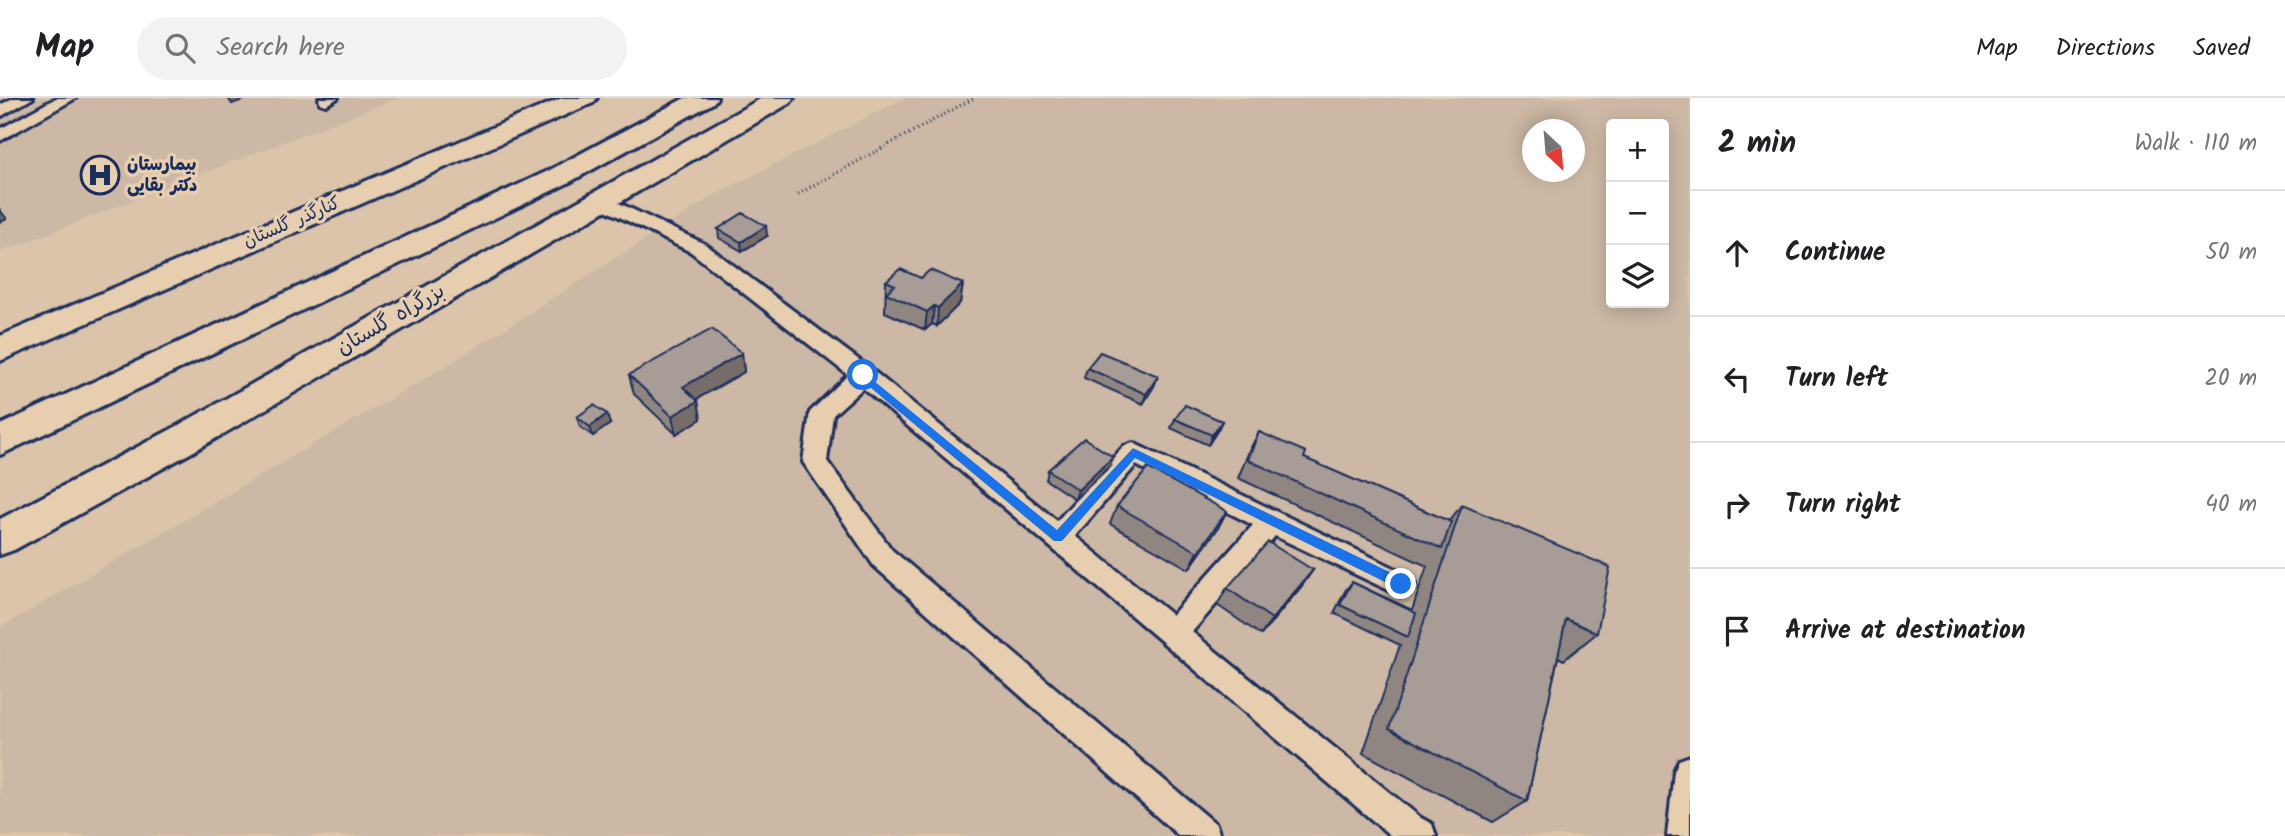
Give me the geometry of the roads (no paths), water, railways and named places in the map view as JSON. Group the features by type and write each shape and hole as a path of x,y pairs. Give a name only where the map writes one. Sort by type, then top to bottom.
{"main road":[{"name":"کنارگذر گلستان","path":"0,349 584,98"},
{"path":"0,441 558,177 704,98"},
{"name":"بزرگراه گلستان","path":"0,538 181,441 781,98"}],"lane":[{"path":"0,112 25,98"},
{"path":"1,136 68,98"},
{"path":"600,200 698,248 863,375 1409,830 1420,836"},
{"path":"863,375 822,412 815,462 883,558 1204,836"},
{"path":"1058,538 1133,452 1401,584"},
{"path":"1173,634 1271,522"},
{"path":"1683,836 1690,771"}],"place":[{"name":"بیمارستان دکتر بقایی","path":"100,175"}]}
